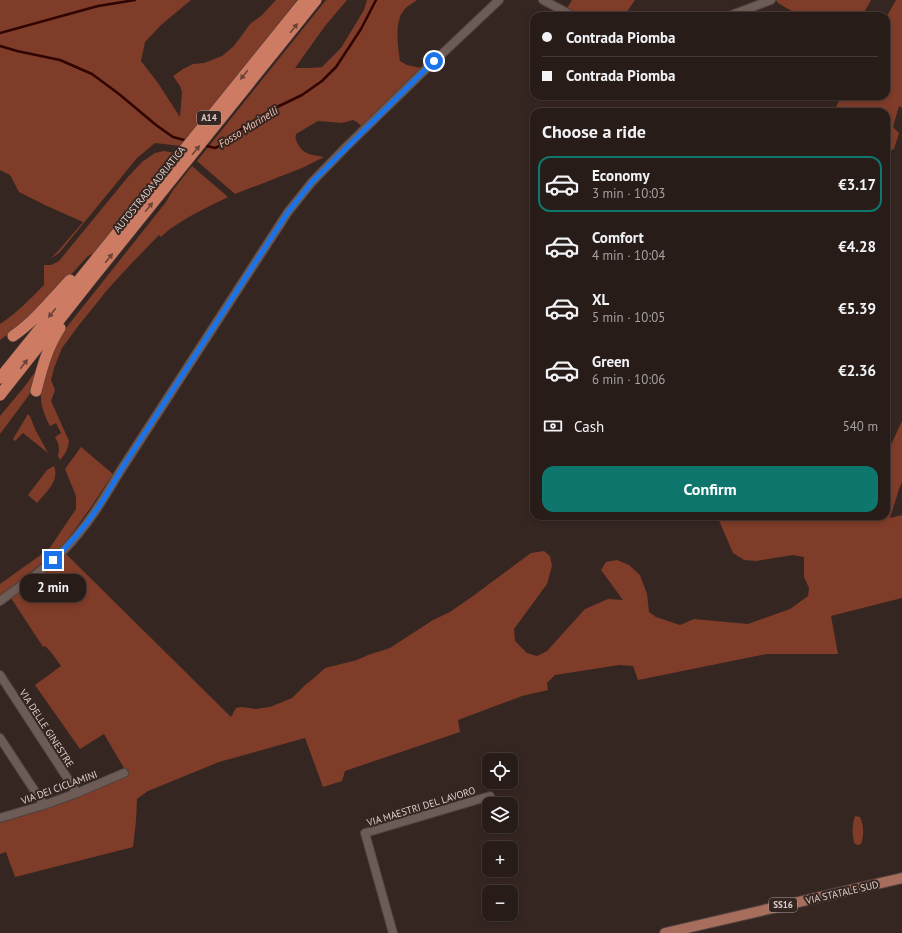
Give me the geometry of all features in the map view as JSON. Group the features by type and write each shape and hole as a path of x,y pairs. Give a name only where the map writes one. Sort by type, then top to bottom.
{"highway":[{"name":"AUTOSTRADA ADRIATICA","path":"0,378 305,0"},
{"name":"AUTOSTRADA ADRIATICA","path":"0,394 316,0"},
{"path":"13,336 50,302 88,257 102,250"},
{"path":"36,391 46,354 50,345 61,327 90,291 90,281"}],"main road":[{"name":"VIA STATALE SUD","path":"665,933 902,878"}],"street":[{"path":"0,601 43,569 64,550 85,525 103,500 288,212 312,182 425,70 499,0"},
{"path":"543,0 566,12"},
{"path":"740,12 771,0"},
{"name":"VIA DELLE GINESTRE","path":"0,675 77,793"},
{"path":"0,738 44,805"},
{"name":"VIA DEI CICLAMINI","path":"0,818 44,805 124,773"},
{"name":"VIA MAESTRI DEL LAVORO","path":"393,933 365,833 490,796"}],"shaded area":[{"path":"0,0 191,0 161,25 145,42 141,61 158,83 180,117 182,92 173,76 193,64 204,63 222,56 234,46 250,24 262,15 276,0 297,0 181,146 155,143 137,158 59,253 50,259 83,222 19,192 10,175 0,170"},
{"path":"326,0 347,0 325,26 295,68 322,67 341,48 364,10 367,0 417,0 408,6 401,15 398,28 398,42 400,61 407,65 421,68 362,127 353,120 342,123 318,121 296,134 296,140 300,148 309,154 324,157 302,168 235,194 197,161"},
{"path":"572,0 635,0 627,12 574,12 567,8"},
{"path":"776,0 871,0 864,12 793,12 778,3"},
{"path":"896,0 902,0 902,108 899,106 893,127 899,133 894,149 890,151 890,108 835,108 840,100 890,100 889,12"},
{"path":"164,151 175,153 98,251 88,256 45,303 0,340 0,324 18,311 44,285 44,265 51,265 59,261 127,178 142,162 155,153"},
{"path":"192,166 228,197 175,225 161,237 159,235 108,289 62,348 51,380 55,390 51,401 69,441 66,451 60,460 58,456 59,446 55,437 61,433 56,423 50,426 41,400 41,391 55,343 166,202 173,190"},
{"path":"42,362 35,387 0,434 0,416 25,386"},
{"path":"28,414 48,453 23,433 15,441 13,439"},
{"path":"902,421 902,482 890,518 891,469 890,447"},
{"path":"81,447 113,474 63,546 0,596 0,584 49,549 76,509 76,496 65,469"},
{"path":"54,466 54,481 37,503 28,495 47,470"},
{"path":"902,515 902,598 831,616 838,654 767,654 638,680 633,666 619,665 555,675 547,683 548,690 522,696 458,720 460,732 345,771 342,781 323,787 305,738 219,762 148,791 137,799 133,847 15,877 6,852 0,854 0,823 44,809 128,775 104,734 80,749 35,685 61,666 51,652 45,646 43,647 11,598 49,570 66,554 231,717 236,708 241,707 256,709 270,707 292,698 325,668 357,660 390,648 433,620 450,612 531,553 544,551 550,556 552,566 547,584 514,629 515,641 527,653 537,656 547,651 585,609 608,599 623,600 601,570 606,562 617,560 629,565 640,575 647,594 649,612 656,617 680,625 694,619 748,624 790,609 808,596 809,588 804,577 804,557 793,555 756,561 744,560 733,553 719,520 890,520 890,518"},
{"path":"855,816 860,817 863,830 861,844 857,845 854,843 853,833"}],"waterway":[{"path":"0,33 98,6 135,0"},
{"name":"Fosso Marinelli","path":"203,145 215,148 224,144 238,131 261,116 302,95 322,81 336,67 361,29 376,0"},
{"name":"Fosso Marinelli","path":"0,46 60,60 92,74 173,137 188,141"}],"route":[{"path":"53,560 64,550 85,525 103,500 124,465 288,212 312,182 434,61"}]}
